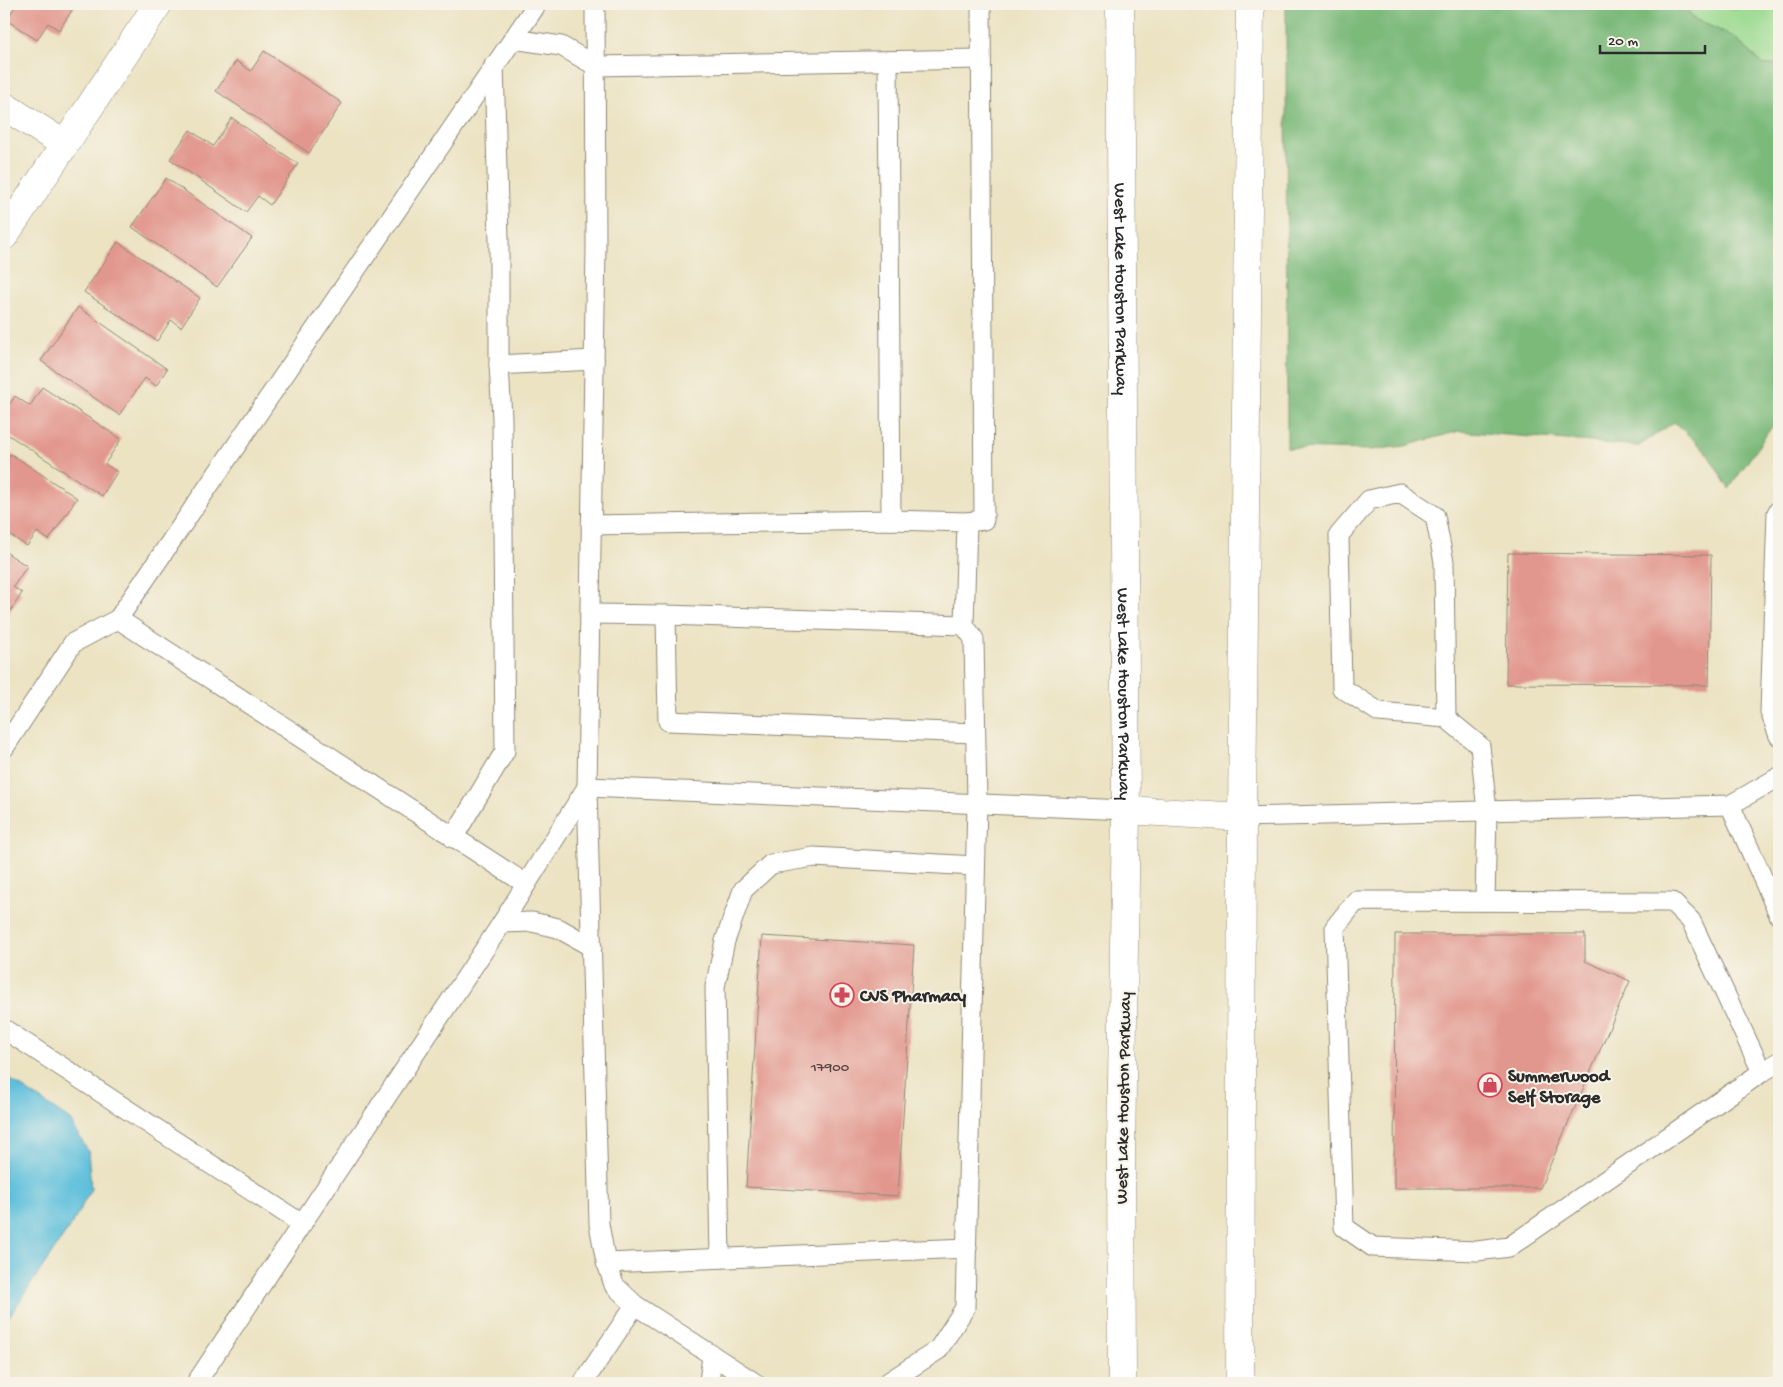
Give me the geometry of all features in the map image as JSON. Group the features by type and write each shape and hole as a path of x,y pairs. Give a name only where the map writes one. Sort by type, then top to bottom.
{"main road":[{"path":"4,236 158,4"},
{"name":"West Lake Houston Parkway","path":"1120,4 1126,810 1120,1152 1122,1383"},
{"path":"1240,1383 1242,817 1250,4"},
{"path":"4,106 64,144"},
{"path":"1126,810 1242,817"}],"lane":[{"path":"4,748 73,644 118,619 537,4"},
{"path":"595,4 596,246 587,787 599,1224 606,1262 614,1285 634,1305 755,1383"},
{"path":"591,525 892,520 967,522 984,520 981,4"},
{"path":"513,39 561,46 596,66 982,59"},
{"path":"888,61 892,520"},
{"path":"453,838 505,751 502,418 499,365 499,240 494,65"},
{"path":"499,365 594,360"},
{"path":"1446,718 1444,562 1435,516 1400,493 1369,500 1339,535 1342,688 1379,712 1446,718 1480,746 1487,811 1485,901"},
{"path":"1779,510 1777,513 1770,712 1779,736"},
{"path":"887,1383 938,1350 965,1308 977,803 974,733 974,639 964,625 967,522"},
{"path":"590,614 666,614 964,625"},
{"path":"666,614 668,721 974,733"},
{"path":"118,619 526,884"},
{"path":"1242,817 1730,805 1779,777"},
{"path":"587,787 1126,810"},
{"path":"196,1383 502,923 587,787"},
{"path":"1730,805 1779,915"},
{"path":"720,1258 715,987 725,941 743,890 771,864 814,857 975,866"},
{"path":"1762,1072 1691,921 1672,902 1356,901 1335,927 1344,1226 1373,1247 1477,1251 1509,1247 1779,1062"},
{"path":"502,923 532,922 558,928 592,946"},
{"path":"4,1029 302,1224"},
{"path":"606,1262 967,1248"},
{"path":"582,1383 634,1305"},
{"path":"708,1383 712,1355"}],"green space":[{"path":"1286,4 1685,4 1692,18 1734,37 1764,65 1779,64 1779,416 1729,489 1705,450 1674,422 1639,446 1459,431 1405,446 1370,450 1287,448"},
{"path":"1685,4 1708,4 1733,9 1754,4 1779,4 1779,64 1764,65 1734,37 1692,18"}],"water":[{"path":"4,1075 70,1120 88,1151 91,1189 75,1219 4,1324"}],"building":[{"path":"17,4 76,4 59,30 48,23 37,40 6,20"},
{"path":"264,51 342,103 309,153 216,91 236,61 251,71"},
{"path":"232,118 298,164 270,205 258,196 246,212 170,159 190,130 213,146"},
{"path":"166,178 252,238 217,287 132,227"},
{"path":"118,242 200,298 181,327 171,320 157,341 84,292"},
{"path":"78,307 167,369 156,386 145,378 119,415 41,361"},
{"path":"42,387 121,439 105,464 117,472 102,496 4,432 4,413 15,396 30,406"},
{"path":"11,454 77,498 49,540 37,532 27,546 4,531 4,465"},
{"path":"4,551 27,566 13,587 22,593 4,621"},
{"path":"1508,553 1711,555 1709,685 1506,684"},
{"name":"Summerwood Self Storage","path":"1395,934 1585,934 1585,961 1630,981 1540,1188 1394,1188"},
{"path":"762,936 914,945 898,1196 746,1187"}],"place":[{"name":"CVS Pharmacy","path":"842,995"},
{"name":"Summerwood Self Storage","path":"1490,1085"}]}
